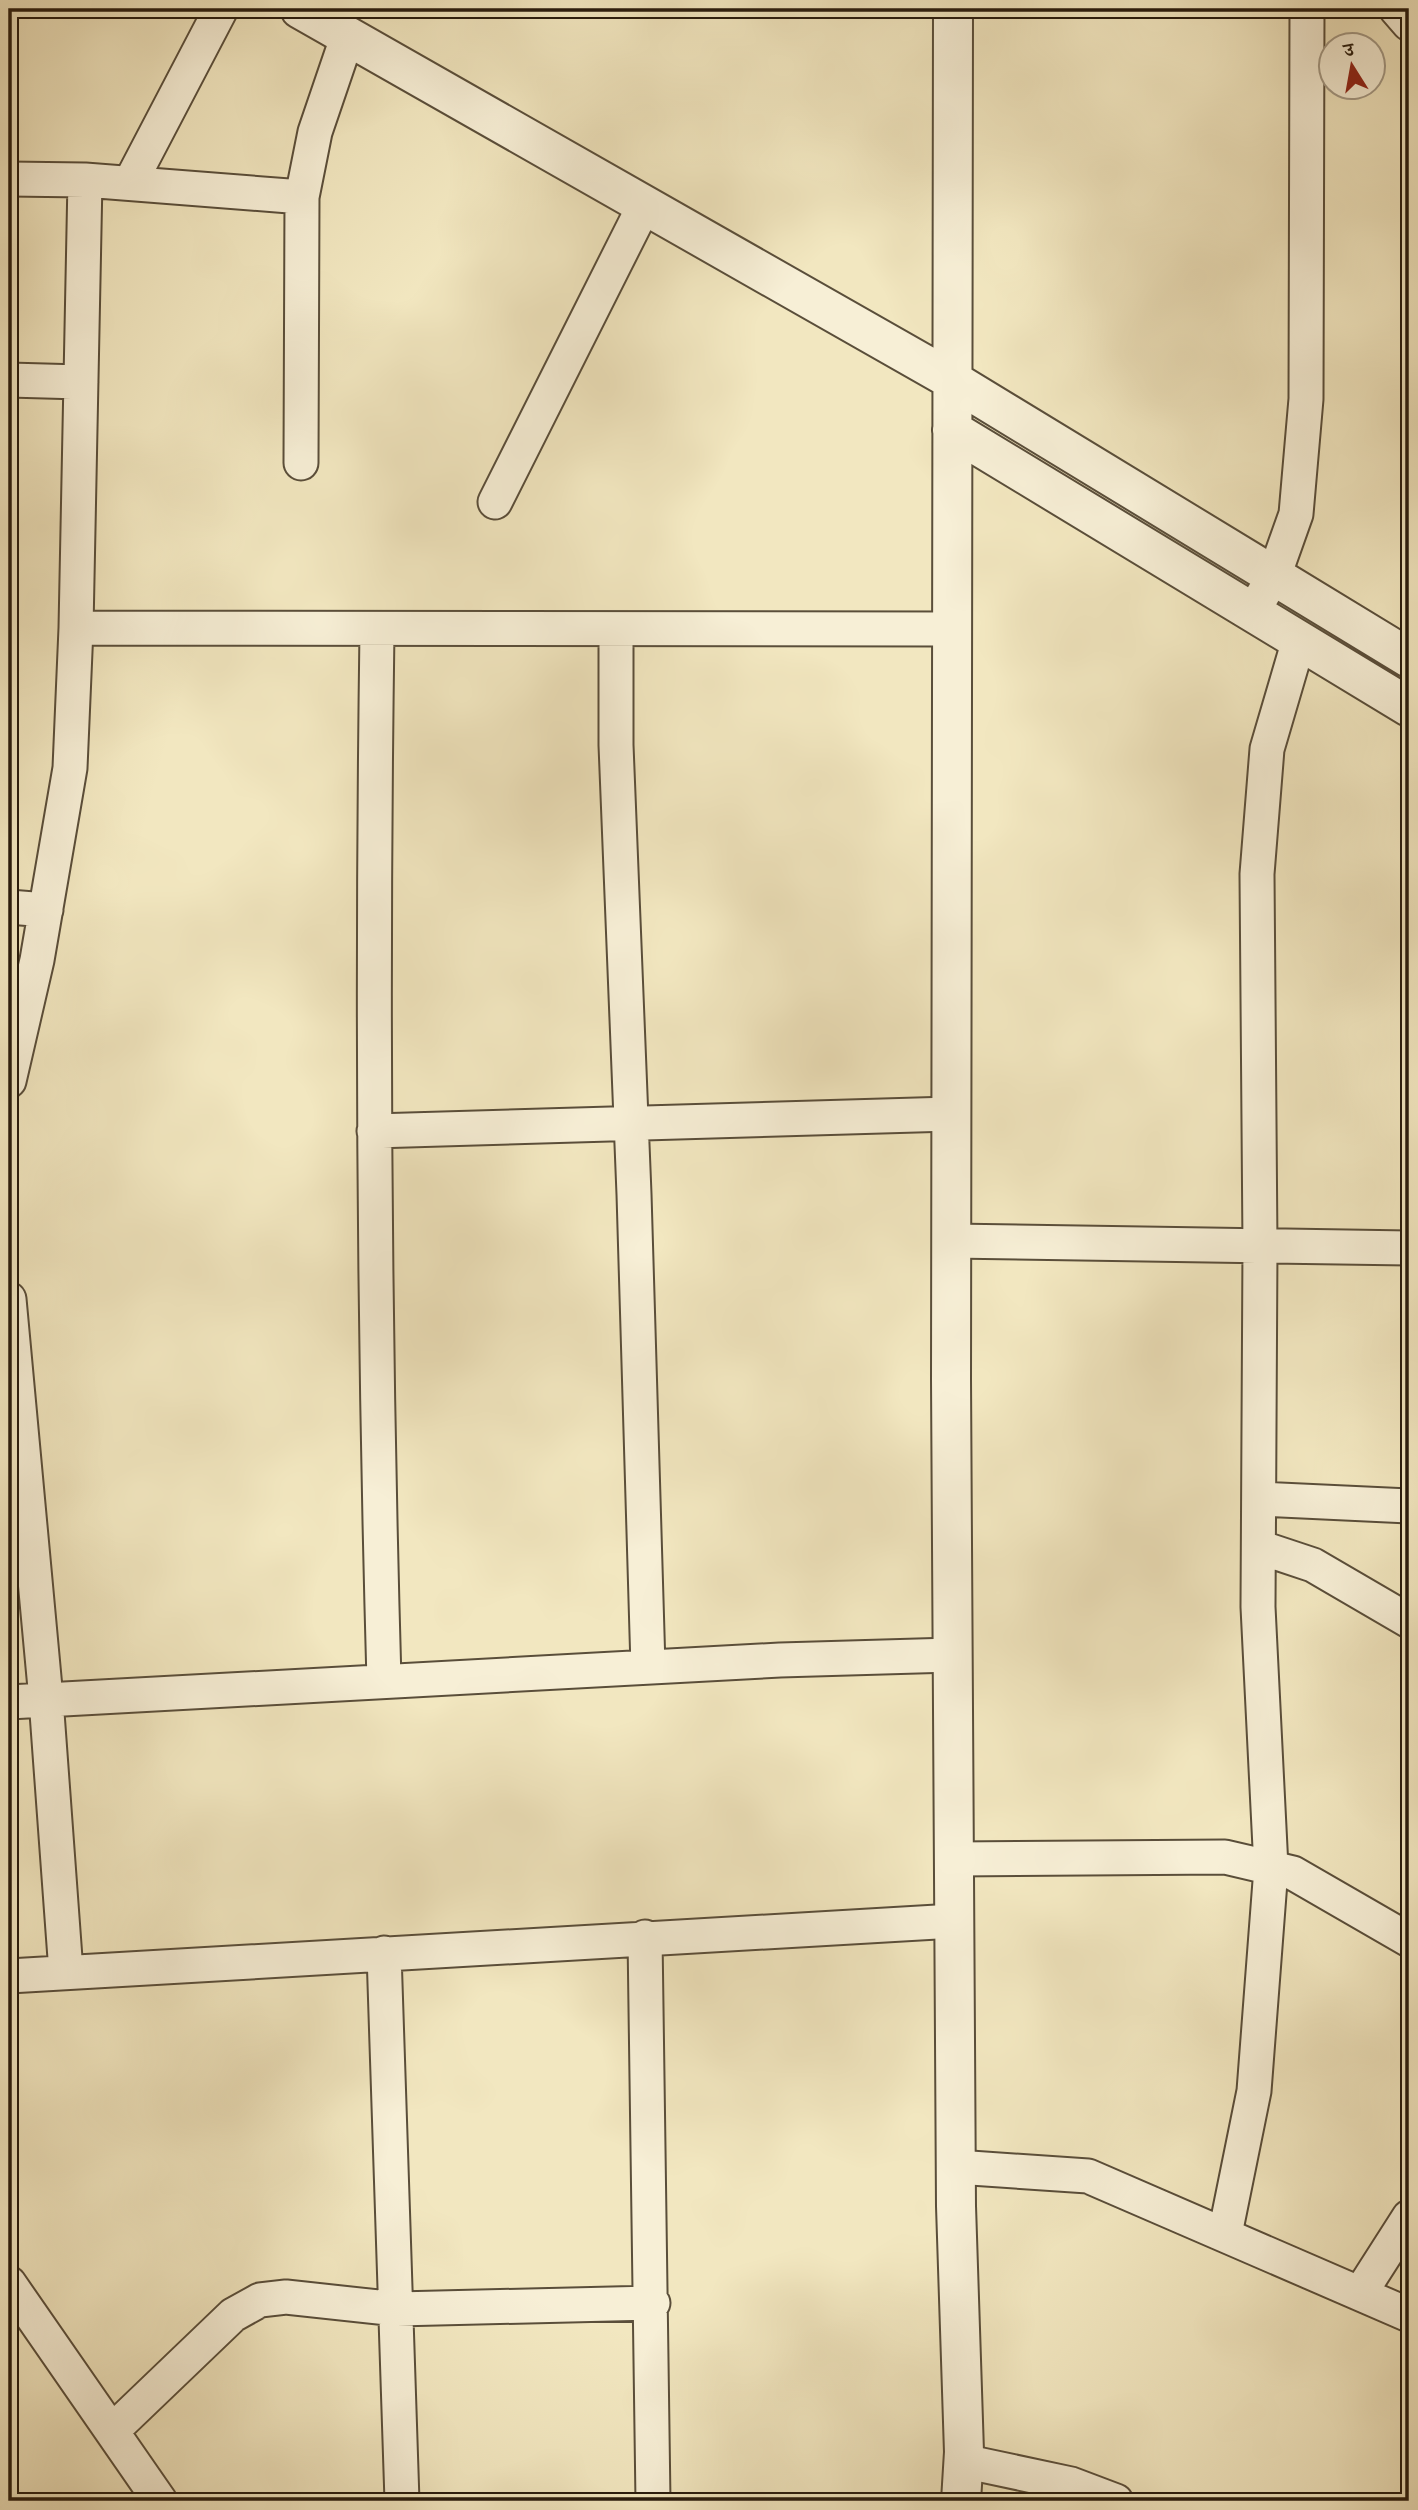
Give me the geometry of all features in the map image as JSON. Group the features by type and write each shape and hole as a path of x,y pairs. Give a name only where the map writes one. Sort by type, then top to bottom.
{"street":[{"path":"130,183 221,9"},
{"path":"300,9 952,380 1409,658"},
{"path":"953,9 952,1655 956,2166 963,2461 961,2501"},
{"path":"1253,611 1274,576 1296,514 1306,399 1307,9"},
{"path":"1396,9 1409,24"},
{"path":"301,463 302,197 315,132 347,38"},
{"path":"9,179 85,180 302,197"},
{"path":"9,1081 46,910 69,768 76,628 85,180"},
{"path":"495,502 645,204"},
{"path":"9,380 81,382"},
{"path":"952,430 1409,707"},
{"path":"76,628 616,631 952,629"},
{"path":"377,630 375,1374 384,1681"},
{"path":"616,631 616,745 648,1667"},
{"path":"1224,2234 1254,2091 1270,1868 1258,1606 1258,874 1267,749 1299,640"},
{"path":"9,907 46,910"},
{"path":"374,1131 951,1114"},
{"path":"951,1241 1409,1248"},
{"path":"9,1299 14,1418 46,1699 66,1972"},
{"path":"1259,1499 1409,1506"},
{"path":"1259,1547 1313,1565 1409,1621"},
{"path":"9,1702 648,1667 952,1655"},
{"path":"954,1859 1225,1857 1293,1873 1409,1940"},
{"path":"9,1976 954,1921"},
{"path":"645,1937 653,2303 653,2501"},
{"path":"384,1953 402,2501"},
{"path":"956,2166 1088,2176 1409,2315"},
{"path":"1361,2292 1409,2217"},
{"path":"9,2283 160,2501"},
{"path":"112,2431 233,2315 260,2300 286,2297 397,2309 653,2303"},
{"path":"963,2461 1071,2484 1116,2501"}]}
